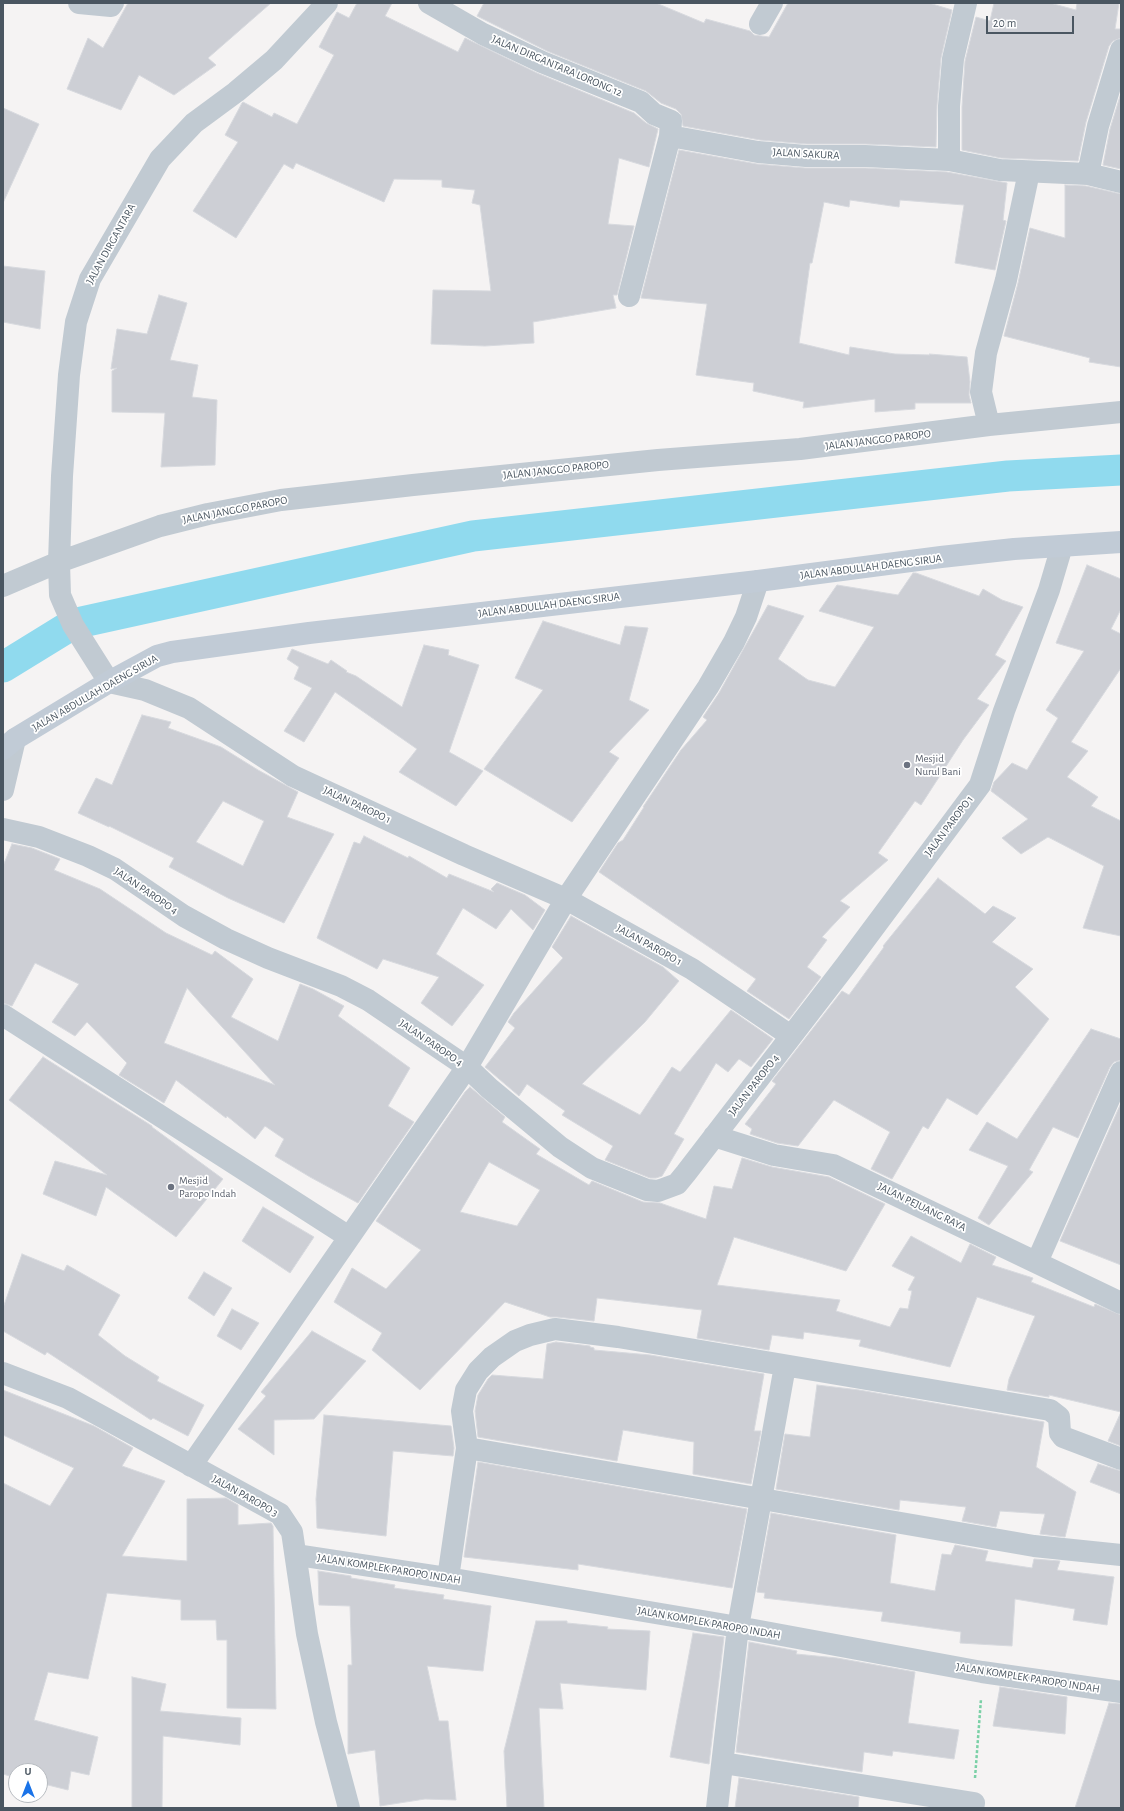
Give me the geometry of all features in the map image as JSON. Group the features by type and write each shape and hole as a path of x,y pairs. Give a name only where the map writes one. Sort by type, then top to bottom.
{"main road":[{"name":"JALAN ABDULLAH DAENG SIRUA","path":"9,744 109,682 157,656 172,652 309,633 758,581 956,556 1121,542"}],"street":[{"path":"79,3 111,6 113,3"},
{"name":"JALAN DIRGANTARA","path":"59,562 62,476 69,375 76,322 90,279 160,159 194,123 236,92 274,60 327,3"},
{"name":"JALAN DIRGANTARA LORONG 12","path":"430,3 483,34 542,62 641,102 654,114 671,121 670,136"},
{"path":"760,24 772,3"},
{"path":"949,160 949,106 953,59 966,3"},
{"path":"1088,174 1098,126 1121,50"},
{"path":"629,296 670,136"},
{"name":"JALAN SAKURA","path":"670,136 758,152 806,156 865,156 949,160 1000,170 1088,174 1121,182"},
{"path":"989,425 981,392 986,353 1006,280 1029,172"},
{"name":"JALAN JANGGO PAROPO","path":"3,586 59,562 160,526 208,514 281,500 634,463 800,449 989,425 1121,412"},
{"name":"JALAN PAROPO 1","path":"109,682 145,690 189,708 293,776 464,855 566,899 692,969 791,1036 846,965 980,785 1004,711 1049,590 1062,546"},
{"path":"59,562 60,595 73,625 109,682"},
{"path":"191,1466 467,1068 566,899 708,687 734,642 746,617 758,581"},
{"path":"3,790 9,744"},
{"name":"JALAN PAROPO 4","path":"3,829 38,837 88,856 115,869 184,916 207,929 268,958 341,986 368,1000 467,1068 498,1096 560,1147 592,1168 647,1190 658,1191 677,1184 791,1036"},
{"path":"3,1015 349,1237"},
{"path":"1037,1262 1121,1072"},
{"name":"JALAN PEJUANG RAYA","path":"714,1136 774,1155 834,1165 1121,1303"},
{"path":"448,1578 467,1448 462,1411 466,1390 478,1371 492,1357 515,1341 530,1335 555,1329 618,1337 1050,1410 1059,1417 1060,1433 1063,1437 1121,1459"},
{"path":"717,1808 738,1627 785,1366"},
{"name":"JALAN PAROPO 3","path":"3,1373 68,1398 280,1514 292,1532 297,1555 307,1634 326,1722 349,1808"},
{"path":"467,1448 1034,1546 1121,1555"},
{"name":"JALAN KOMPLEK PAROPO INDAH","path":"297,1555 448,1578 738,1627 982,1672 1121,1692"},
{"path":"723,1763 973,1806"}],"path":[{"path":"973,1806 982,1672"}],"building":[{"path":"128,3 271,3 208,58 216,65 174,95 139,75 121,110 67,89 88,38 103,48"},
{"path":"357,3 392,3 385,16 458,52 465,38 537,73 634,113 646,123 658,129 649,167 619,158 608,224 634,226 617,295 613,295 616,308 533,322 534,343 485,346 431,344 433,290 491,291 480,205 472,203 475,190 442,187 442,180 394,179 384,202 296,163 293,169 284,164 236,238 193,211 238,142 225,135 242,103 243,102 272,117 274,113 297,124 334,55 319,47 337,12 349,18"},
{"path":"484,3 656,3 704,23 706,19 750,31 754,35 769,37 788,3 929,3 952,10 941,58 937,105 936,147 866,144 807,144 760,140 683,126 681,114 676,109 661,103 646,91 547,51 477,16"},
{"path":"994,3 1050,3 1076,10 1077,3 1119,3 1115,29 1121,29 1121,38 1113,41 1109,46 1086,122 1078,161 1001,158 962,150 962,107 965,61 976,17 990,21"},
{"path":"1121,93 1121,169 1103,165 1110,129"},
{"path":"3,108 39,124 3,203"},
{"path":"679,150 757,164 805,168 865,168 947,172 1007,183 1003,220 1006,221 995,270 955,263 964,205 900,200 899,207 850,200 849,207 824,202 812,263 810,263 799,343 849,355 850,347 895,354 930,355 929,354 967,357 970,382 969,395 971,403 915,403 915,409 875,412 875,399 803,408 804,402 753,391 754,383 696,375 707,304 641,298"},
{"path":"1065,185 1086,186 1121,194 1121,367 1089,362 1090,358 1004,336 1018,283 1030,228 1065,238"},
{"path":"3,266 45,271 40,329 3,322"},
{"path":"159,295 187,303 170,360 198,365 192,397 217,400 215,465 161,467 165,413 112,412 112,371 117,368 111,369 117,329 147,334"},
{"path":"1087,565 1121,579 1121,609 1111,629 1121,634 1121,668 1071,742 1088,751 1067,777 1098,797 1091,806 1121,821 1121,936 1083,928 1104,866 1048,837 1021,854 1002,838 1028,819 991,791 994,782 1012,763 1027,770 1058,718 1046,710 1084,651 1056,643"},
{"path":"913,573 979,596 983,589 1002,600 1023,607 995,655 1006,661 977,699 989,705 963,740 921,805 915,801 878,853 888,860 840,901 850,907 822,937 827,940 807,967 821,977 789,1019 747,991 756,979 599,872 618,843 623,840 681,750 707,720 703,717 719,693 768,605 804,616 778,659 808,680 835,687 874,627 819,611 837,585 898,595"},
{"path":"543,621 620,645 625,626 648,628 629,700 649,710 609,752 619,758 572,822 484,769 543,690 515,678"},
{"path":"424,645 449,650 448,655 479,665 449,752 483,771 456,806 399,772 417,749 335,692 304,742 284,731 312,688 294,679 299,667 287,659 292,649 328,664 331,660 347,671 346,672 356,676 402,707"},
{"path":"142,715 171,722 168,728 221,747 298,792 287,817 334,834 284,923 228,898 169,867 174,858 109,826 78,813 96,778 112,785","holes":["223,801 264,821 243,866 196,842"]},
{"path":"364,836 408,858 409,856 447,878 449,874 494,892 491,889 497,883 525,895 545,910 533,930 511,909 496,929 463,908 436,954 484,985 452,1026 421,1003 439,977 383,959 377,969 317,938 354,842 360,844"},
{"path":"12,844 32,848 60,859 54,870 100,889 166,933 212,955 215,951 253,979 231,1017 278,1041 300,984 313,989 344,1006 338,1016 410,1068 388,1106 414,1122 358,1203 275,1156 284,1139 265,1126 255,1139 227,1116 226,1118 176,1080 164,1103 119,1075 127,1063 87,1022 75,1036 52,1022 79,984 35,963 12,1006 3,1003 3,866","holes":["187,988 275,1085 164,1043"]},
{"path":"938,878 985,914 993,906 1016,918 992,942 1033,969 1015,987 1049,1019 977,1115 947,1098 928,1129 923,1126 892,1179 871,1169 890,1132 834,1100 798,1146 777,1143 750,1134 752,1129 745,1124 776,1084 772,1081 842,991 849,995 884,947 883,946"},
{"path":"571,916 663,967 679,981 645,1022 582,1084 640,1115 672,1067 680,1072 731,1010 773,1039 751,1067 739,1059 728,1072 716,1063 674,1134 684,1139 662,1176 650,1178 605,1160 613,1146 562,1115 565,1111 527,1084 519,1096 485,1067 515,1028 508,1022 514,1013 563,958 552,947"},
{"path":"1091,1029 1121,1039 1121,1060 1114,1062 1110,1067 1078,1138 1053,1127 1029,1170 1033,1172 989,1225 978,1218 1008,1166 969,1150 987,1122 1017,1139"},
{"path":"43,1057 152,1126 223,1179 176,1237 106,1187 96,1216 43,1194 55,1161 107,1175 9,1100"},
{"path":"470,1087 505,1117 502,1122 540,1149 536,1154 589,1185 592,1181 643,1202 660,1203 706,1219 714,1186 732,1189 742,1158 772,1167 829,1177 885,1204 846,1271 734,1237 717,1285 840,1300 836,1311 890,1327 900,1308 908,1309 912,1291 908,1290 915,1277 892,1266 911,1236 961,1263 970,1244 996,1257 992,1265 1033,1278 1031,1282 1094,1307 1095,1304 1121,1315 1121,1412 1049,1395 1049,1397 1007,1390 1009,1379 1035,1316 977,1297 950,1367 859,1346 861,1340 804,1332 803,1339 772,1335 769,1350 697,1338 702,1310 597,1298 594,1321 550,1317 505,1302 420,1390 372,1350 382,1333 334,1302 352,1268 386,1289 421,1250 376,1221 465,1092","holes":["489,1162 540,1190 517,1226 460,1212"]},
{"path":"1121,1103 1121,1265 1060,1241"},
{"path":"263,1207 314,1237 290,1273 242,1241"},
{"path":"22,1254 64,1271 67,1265 120,1295 98,1335 125,1356 159,1377 157,1381 204,1405 188,1436 153,1418 151,1420 47,1352 45,1355 3,1331 3,1308"},
{"path":"204,1272 232,1288 214,1316 188,1298"},
{"path":"232,1309 259,1323 241,1350 217,1336"},
{"path":"312,1331 366,1361 314,1419 274,1420 274,1455 238,1429 266,1396 261,1392"},
{"path":"556,1342 590,1346 594,1348 594,1350 650,1355 764,1374 754,1431 761,1431 751,1484 693,1474 694,1442 623,1430 617,1461 478,1437 475,1411 478,1395 488,1379 492,1375 543,1379 547,1344"},
{"path":"817,1385 859,1390 1044,1422 1036,1467 1076,1492 1065,1537 1040,1534 1045,1514 1000,1511 996,1527 962,1521 966,1507 900,1500 899,1510 776,1489 785,1434 810,1437"},
{"path":"3,1390 94,1426 133,1448 122,1466 165,1481 122,1556 187,1561 187,1499 226,1498 238,1505 238,1525 271,1523 273,1526 276,1709 227,1708 227,1640 217,1640 216,1620 181,1620 181,1600 107,1593 88,1679 48,1672 34,1720 98,1737 89,1775 71,1771 68,1790 48,1785 48,1763 8,1763 8,1776 3,1774 3,1483 50,1506 74,1468 3,1435"},
{"path":"1121,1412 1121,1446 1108,1441"},
{"path":"324,1415 451,1426 454,1448 453,1456 393,1451 386,1536 317,1528 316,1499"},
{"path":"478,1462 747,1509 732,1588 578,1564 578,1570 464,1557"},
{"path":"1098,1464 1121,1471 1121,1494 1090,1482"},
{"path":"771,1513 896,1535 890,1583 935,1591 942,1554 951,1555 955,1545 988,1551 985,1561 1032,1568 1034,1559 1060,1561 1057,1570 1114,1577 1107,1625 1073,1620 1075,1609 1015,1599 1012,1646 960,1643 961,1632 881,1621 883,1612 764,1598 765,1593 757,1592"},
{"path":"318,1571 395,1585 394,1588 444,1595 443,1599 491,1606 483,1671 427,1666 439,1721 448,1721 456,1800 425,1799 380,1806 375,1750 348,1754 348,1665 352,1665 350,1606 319,1605"},
{"path":"536,1621 567,1621 567,1623 608,1627 607,1629 650,1631 646,1690 560,1683 563,1709 539,1708 544,1808 507,1808 504,1751"},
{"path":"693,1633 724,1637 709,1764 670,1757"},
{"path":"749,1642 797,1651 796,1654 837,1658 915,1672 908,1723 959,1730 954,1759 893,1751 892,1756 864,1752 862,1772 736,1752"},
{"path":"132,1677 166,1684 160,1711 241,1718 240,1745 163,1736 162,1808 132,1808"},
{"path":"1000,1687 1067,1697 1065,1734 993,1726"},
{"path":"1109,1703 1121,1704 1121,1808 1075,1808"},
{"path":"739,1778 859,1797 858,1808 735,1808"}],"waterway":[{"path":"3,667 73,624 473,536 1008,476 1121,470"}],"place":[{"name":"Mesjid Nurul Bani","path":"907,765"},
{"name":"Mesjid Paropo Indah","path":"171,1187"}]}
